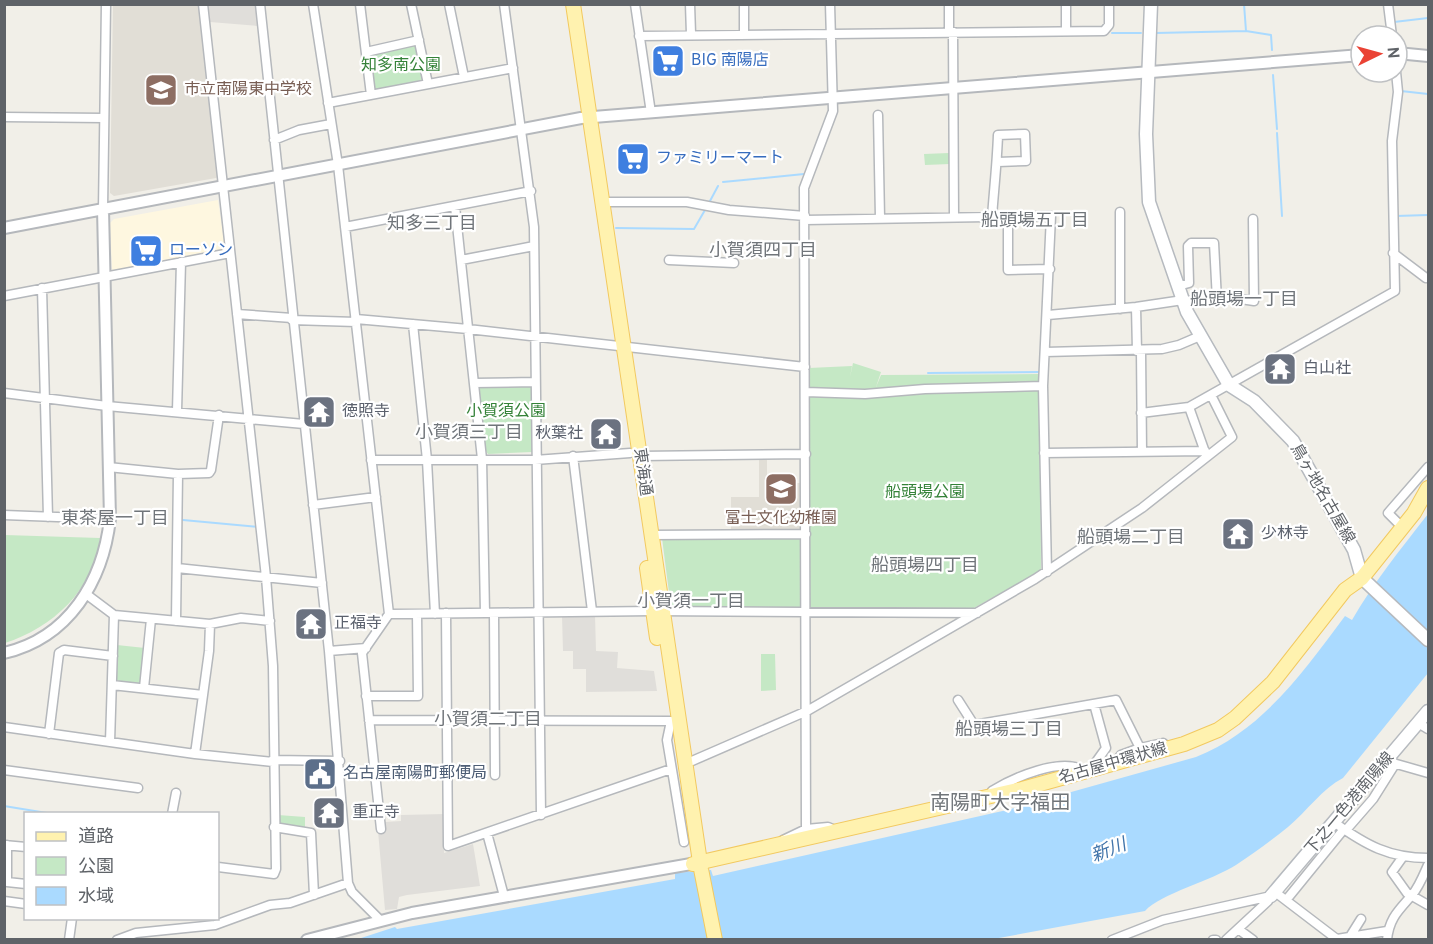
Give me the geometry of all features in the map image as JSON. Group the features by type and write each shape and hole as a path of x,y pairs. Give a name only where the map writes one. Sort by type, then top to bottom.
{"main road":[{"name":"東海通","path":"564,4 602,202 619,347"},
{"name":"東海通","path":"573,4 585,118 658,611 675,693 706,939"},
{"name":"鳥ヶ地名古屋線","path":"1151,4 1146,169 1149,202 1183,300 1200,336 1229,385 1254,401 1293,441 1354,550 1365,581"},
{"name":"東海通","path":"635,454 651,535 671,721 696,867 715,939"},
{"name":"名古屋中環状線","path":"696,867 993,796 1202,738 1235,718 1273,682 1345,590 1365,581 1428,488"},
{"path":"1365,581 1428,640"},
{"name":"下之一色港南陽線","path":"1273,894 1342,827 1391,763 1423,726 1428,711"}],"street":[{"path":"4,653 39,640 74,612 101,564 110,519 103,209 106,4"},
{"path":"203,4 250,418 273,666 274,874 219,867"},
{"path":"260,4 329,651 340,762 348,883 351,892 380,920"},
{"path":"313,4 338,165 389,614 362,653 381,829"},
{"path":"360,4 371,95"},
{"path":"411,4 428,84"},
{"path":"449,4 464,77"},
{"path":"504,4 531,191 534,246 541,815"},
{"path":"634,4 651,113"},
{"path":"690,4 691,34"},
{"path":"744,4 744,34"},
{"path":"806,829 807,534 804,188 833,111 830,4"},
{"path":"949,4 954,88 954,217"},
{"path":"1066,4 1066,31"},
{"path":"639,36 1104,31 1109,25 1109,4"},
{"path":"1389,4 1391,24"},
{"path":"366,52 419,40"},
{"path":"1409,54 1428,56"},
{"path":"4,228 585,118 1349,56"},
{"path":"328,103 513,68"},
{"path":"1141,413 1189,407 1395,291 1392,141 1398,92 1397,84"},
{"path":"878,115 880,218"},
{"path":"4,117 104,118"},
{"path":"274,140 299,130 331,124"},
{"path":"992,217 998,162 998,135 1025,134 1026,161 998,162"},
{"path":"345,227 531,191"},
{"path":"602,202 687,202 805,218 1051,216 1043,386 1047,572"},
{"path":"455,206 482,459 495,775"},
{"path":"1120,212 1120,309"},
{"path":"1008,216 1008,270 1050,269"},
{"path":"1048,315 1120,309 1183,300 1234,298 1254,302 1253,219"},
{"path":"1178,286 1189,283 1188,246 1191,243 1214,243 1217,300"},
{"path":"461,260 534,246"},
{"path":"4,296 230,253"},
{"path":"1393,253 1426,278"},
{"path":"669,260 734,263"},
{"path":"177,411 181,262"},
{"path":"42,288 48,517"},
{"path":"1136,307 1142,452"},
{"path":"237,314 468,329 806,367"},
{"path":"413,324 428,460 435,614"},
{"path":"1045,352 1139,351 1179,345 1200,336"},
{"path":"474,383 535,382"},
{"path":"806,392 865,394 925,389 1043,386"},
{"path":"4,393 106,406 304,424"},
{"path":"692,760 807,711 1047,572 1142,508 1206,454 1232,437 1211,396"},
{"path":"1189,407 1206,454"},
{"path":"108,466 178,474 209,473 212,470 219,415"},
{"path":"1044,453 1206,454"},
{"path":"371,460 535,460 635,454 806,454"},
{"path":"573,456 592,611"},
{"path":"1402,527 1388,513 1428,467"},
{"path":"176,621 178,474"},
{"path":"313,505 376,497"},
{"path":"4,515 110,519"},
{"path":"651,535 807,534"},
{"path":"177,568 321,583"},
{"path":"86,594 114,615 210,624 241,618 270,621"},
{"path":"389,614 592,611 977,613"},
{"path":"446,613 448,846 671,769"},
{"path":"366,696 418,696 417,614"},
{"path":"110,742 114,615"},
{"path":"144,688 151,619"},
{"path":"195,754 210,624"},
{"path":"329,651 366,648"},
{"path":"49,734 59,653 64,650 113,656"},
{"path":"112,684 203,695"},
{"path":"675,693 683,714 692,760 702,839"},
{"path":"958,700 974,725 1116,700 1140,748"},
{"path":"1091,770 1106,748 1094,704"},
{"path":"369,720 671,721 667,740 684,842"},
{"path":"4,727 195,754 273,761 340,762"},
{"path":"1115,764 1121,755 1140,748 1163,743 1169,748"},
{"path":"1391,763 1428,773"},
{"path":"4,770 138,788"},
{"path":"172,812 176,793"},
{"path":"777,847 786,837 806,829 828,826 837,833"},
{"path":"274,827 312,833 314,895"},
{"path":"1287,899 1342,827 1385,853 1402,858 1428,858"},
{"path":"487,833 504,896"},
{"path":"24,847 5,845 7,882 24,884"},
{"path":"1402,858 1392,872 1412,897 1428,905"},
{"path":"1112,939 1163,920 1273,894 1287,899 1337,939 1351,935 1387,935 1395,913 1412,897 1428,865"},
{"path":"307,939 380,920 504,896 696,867"},
{"path":"117,939 136,933 215,925 270,905 290,903 348,883"},
{"path":"1226,939 1273,894"},
{"path":"4,902 24,904"},
{"path":"1351,935 1361,919"},
{"path":"69,939 72,920"},
{"path":"1238,929 1253,939"}],"shaded area":[{"name":"市立南陽東中学校","path":"113,5 201,5 219,176 216,178 114,196 110,193"},
{"path":"208,5 255,5 258,26 210,22"},
{"path":"218,200 225,248 222,251 115,272 112,269 110,223 114,219"},
{"name":"富士文化幼稚園","path":"767,456 767,477 794,477 794,483 803,483 803,532 731,532 731,497 759,497 759,457"},
{"path":"595,615 596,651 618,652 617,668 654,671 657,691 586,692 586,669 573,669 573,651 563,651 562,616"},
{"path":"445,814 444,853 473,844 480,886 399,897 397,909 385,910 378,831 386,830 385,822 401,821 401,815"}],"green space":[{"name":"知多南公園","path":"417,45 424,78 421,82 376,90 373,88 372,54"},
{"path":"949,153 950,164 925,165 924,154"},
{"name":"船頭場公園","path":"853,363 881,372 876,387 881,375 1040,374 1041,571 972,609 671,608 662,538 810,534 809,368 852,366 850,377"},
{"name":"小賀須公園","path":"481,385 529,385 532,388 532,452 488,454 485,450 478,387"},
{"path":"5,535 100,538 89,574 80,590 68,604 39,628 5,643"},
{"path":"117,645 145,648 140,685 116,680"},
{"path":"761,654 775,654 776,690 761,691"},
{"path":"278,815 305,817 305,828 278,824"}],"water":[{"name":"新川","path":"1428,514 1428,673 1343,778 1321,794 1288,827 1226,871 1174,893 1145,911 988,940 355,940 395,927 397,929 675,879 675,873 711,870 713,876 1007,810 1196,757 1242,731 1280,697 1345,616 1352,620 1378,579"}],"waterway":[{"path":"1244,4 1246,31"},
{"path":"1394,22 1428,18"},
{"path":"1156,33 1246,31 1271,35 1272,50"},
{"path":"1112,33 1141,33"},
{"path":"1273,75 1277,129"},
{"path":"1401,91 1428,94"},
{"path":"1277,133 1282,216"},
{"path":"723,182 804,174"},
{"path":"710,201 718,186"},
{"path":"616,228 694,229 705,210"},
{"path":"1396,216 1428,215"},
{"path":"928,373 1039,372"},
{"path":"183,520 258,527"},
{"path":"4,806 41,812"}],"place":[{"name":"BIG 南陽店","path":"668,61"},
{"name":"市立南陽東中学校","path":"161,90"},
{"name":"ファミリーマート","path":"633,159"},
{"name":"ローソン","path":"146,251"},
{"name":"白山社","path":"1280,369"},
{"name":"徳照寺","path":"319,412"},
{"name":"秋葉社","path":"606,434"},
{"name":"富士文化幼稚園","path":"781,489"},
{"name":"少林寺","path":"1238,534"},
{"name":"正福寺","path":"311,624"},
{"name":"名古屋南陽町郵便局","path":"320,774"},
{"name":"重正寺","path":"329,813"}],"district":[{"name":"船頭場五丁目","path":"1035,221"},
{"name":"知多三丁目","path":"432,224"},
{"name":"小賀須四丁目","path":"763,251"},
{"name":"船頭場一丁目","path":"1244,300"},
{"name":"小賀須三丁目","path":"469,433"},
{"name":"東茶屋一丁目","path":"115,519"},
{"name":"船頭場二丁目","path":"1131,538"},
{"name":"船頭場四丁目","path":"925,566"},
{"name":"小賀須一丁目","path":"691,602"},
{"name":"小賀須二丁目","path":"488,720"},
{"name":"船頭場三丁目","path":"1009,730"},
{"name":"南陽町大字福田","path":"1000,804"}]}
